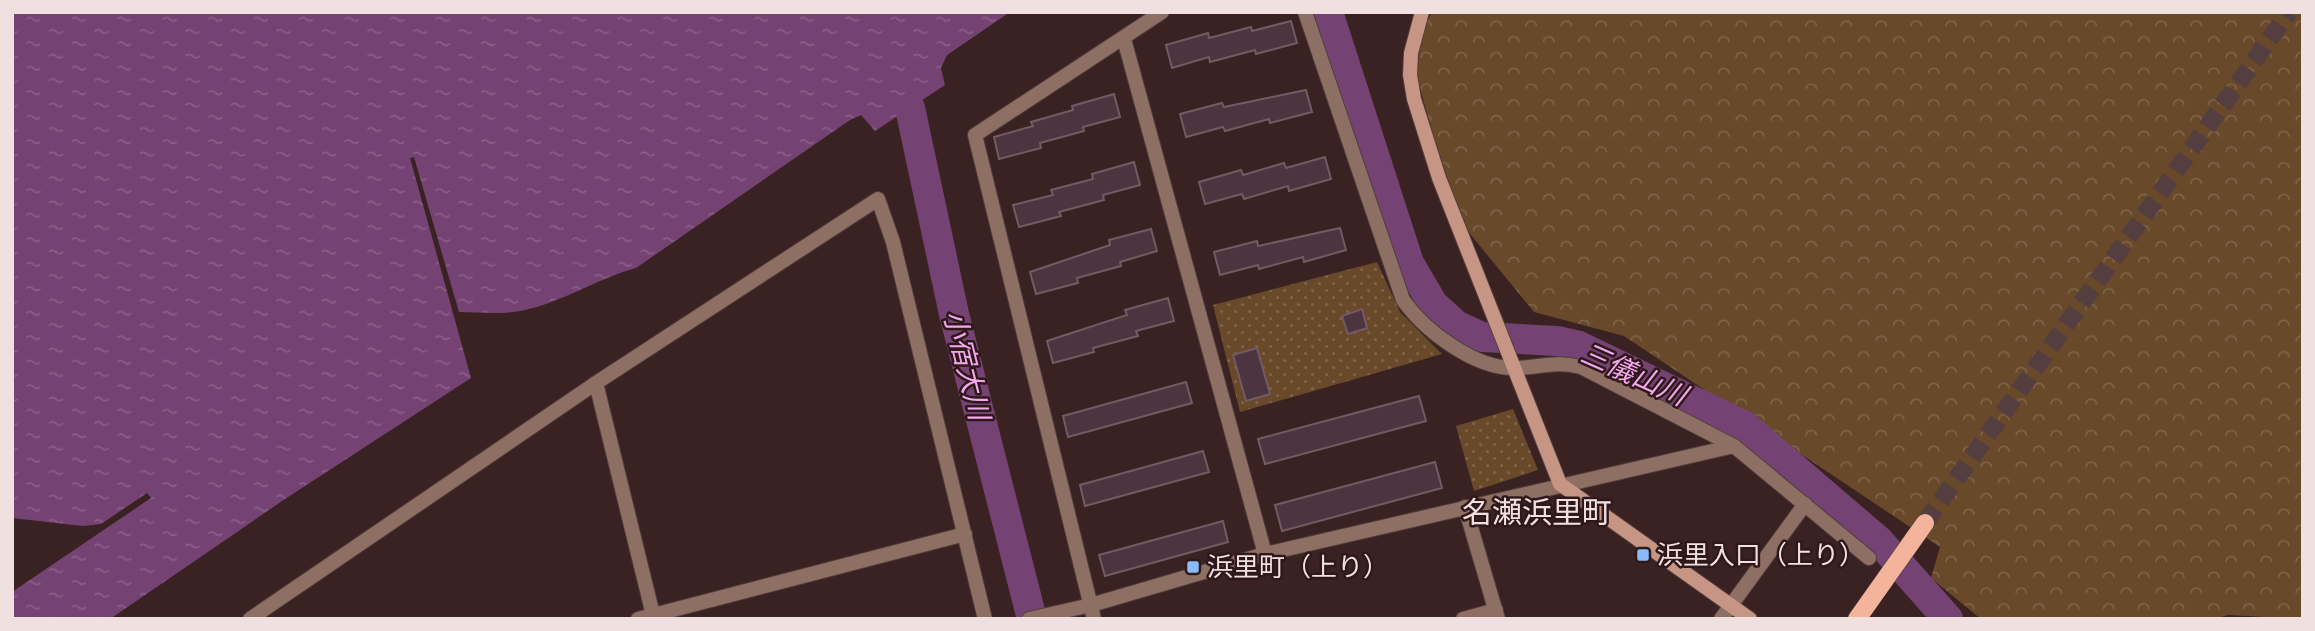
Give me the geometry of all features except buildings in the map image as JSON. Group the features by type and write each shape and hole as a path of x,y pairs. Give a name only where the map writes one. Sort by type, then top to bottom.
{"main road":[{"path":"1857,619 1925,523"}],"street":[{"path":"1088,610 975,135 1162,12"},
{"path":"1305,12 1403,300 1413,314 1448,344 1482,360 1513,365 1559,362 1581,367 1734,446 1869,558"},
{"path":"1422,12 1411,52 1410,75 1414,99 1439,178 1560,484 1750,619"},
{"path":"1124,39 1265,554"},
{"path":"250,619 596,383 878,199 893,242 985,619"},
{"path":"596,383 654,617"},
{"path":"1030,619 1088,610 1265,554 1734,446"},
{"path":"1721,619 1805,504"},
{"path":"1463,619 1497,614 1465,507"},
{"path":"638,619 965,534"}],"green space":[{"path":"1432,12 2303,12 2303,619 2228,615 2215,619 1981,619 1931,578 1940,547 1624,336 1534,312 1453,213 1411,53"},
{"path":"1377,262 1400,312 1442,354 1240,412 1213,305"},
{"path":"1513,409 1538,470 1474,491 1456,426"}],"water":[{"path":"12,12 1010,12 947,55 941,68 945,85 875,131 861,115 850,120 636,268 530,309 507,313 459,312 414,157 410,158 471,378 285,499 110,619 12,619 12,592 151,498 147,493 101,524 83,526 12,518"}],"waterway":[{"name":"三儀山川","path":"1328,12 1409,263 1433,304 1456,325 1482,337 1557,341 1579,346 1745,426 1879,541 1948,619"},
{"name":"小宿大川","path":"910,108 954,314 1032,619"}],"tunnel":[{"path":"1925,523 2289,12"}],"place":[{"name":"浜里入口（上り）","path":"1643,555"},
{"name":"浜里町（上り）","path":"1193,567"}],"district":[{"name":"名瀬浜里町","path":"1537,513"}]}
